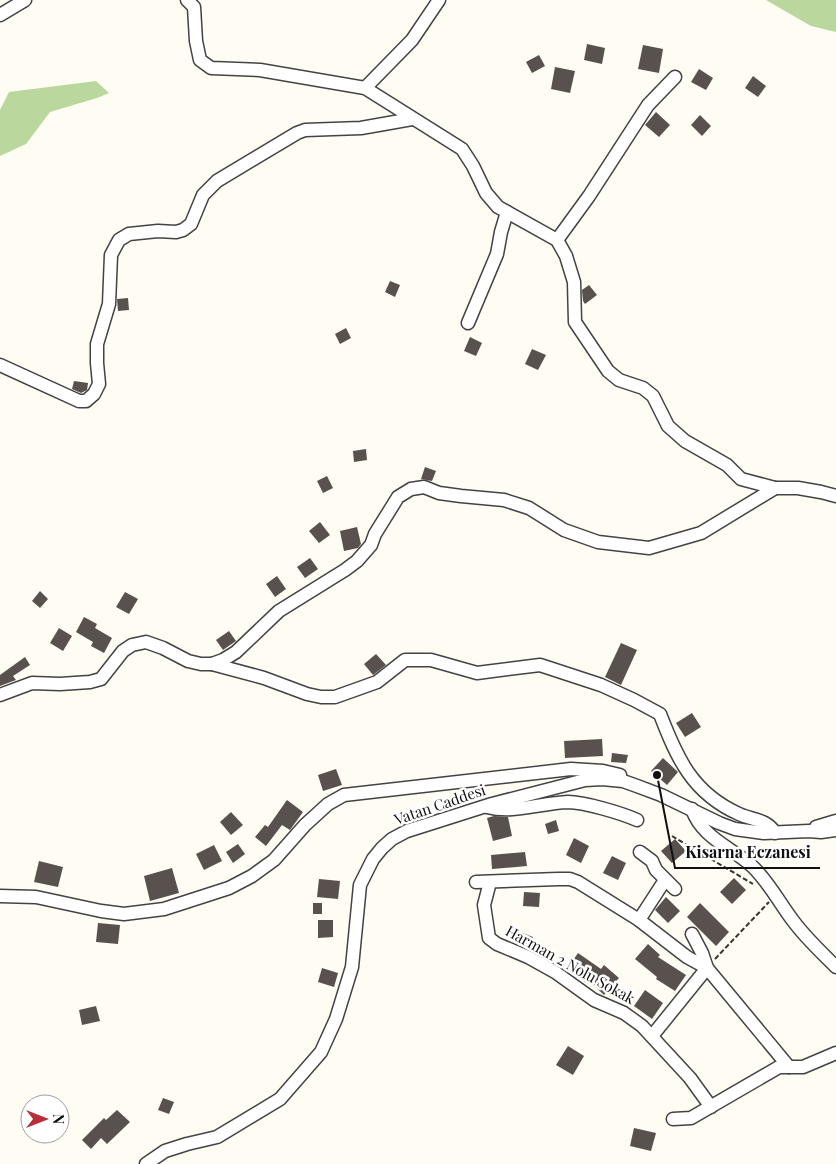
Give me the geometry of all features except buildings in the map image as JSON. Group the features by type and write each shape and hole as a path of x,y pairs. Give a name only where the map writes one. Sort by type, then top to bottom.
{"street":[{"path":"0,15 25,0"},
{"path":"187,0 194,7 196,41 200,60 211,68 260,70 365,88 462,149 473,166 486,194 498,207 557,240 566,256 574,282 575,322 608,371 619,380 643,388 653,396 668,426 685,441 727,465 742,479 775,488 798,488 836,496"},
{"path":"365,88 412,40 439,0"},
{"path":"557,240 589,196 648,105 675,77"},
{"path":"0,365 79,401 86,402 94,394 99,384 97,344 109,304 111,255 119,240 129,234 184,230 191,224 203,195 217,181 297,133 305,130 361,128 412,119"},
{"path":"468,323 497,254 507,212"},
{"path":"212,664 236,652 279,611 345,570 371,546 375,534 398,497 411,489 424,487 460,496 504,500 529,508 564,530 598,542 616,546 649,548 701,532 775,488"},
{"path":"0,695 32,683 90,682 101,678 122,651 132,645 146,642 163,648 188,661 212,664 221,668 264,678 307,694 321,697 335,697 377,682 405,660 431,660 477,673 540,665 601,685 660,714 668,738 680,761 698,786 714,800 739,814 770,826 775,833"},
{"path":"0,896 36,897 124,914 164,909 229,888 252,876 274,860 328,804 344,795 571,769 618,773 637,786"},
{"name":"Vatan Caddesi","path":"146,1164 165,1151 217,1137 280,1099 320,1052 336,1019 352,967 360,885 373,859 392,838 407,831 484,806 585,780 623,781 735,829 775,833 836,830"},
{"path":"484,806 499,810 569,802 603,809 636,820"},
{"path":"692,809 696,822 751,866 808,939 836,967"},
{"name":"Vatan Caddesi","path":"809,830 836,821"},
{"path":"640,852 652,861 656,870 670,884 640,920"},
{"path":"476,882 570,879 640,920 687,957 707,968"},
{"name":"Harman 2 Nolu Sokak","path":"490,882 484,904 489,938 497,944 528,957 555,972 594,1000 624,1013 642,1026 690,1078 711,1107"},
{"path":"692,934 707,968 789,1067"},
{"path":"652,1036 707,968"},
{"path":"673,1119 692,1118 779,1067 802,1067 836,1053"}],"path":[{"path":"672,836 755,885"},
{"path":"707,968 775,895"}],"green space":[{"path":"766,0 836,0 836,32 811,26"},
{"path":"96,81 109,93 50,112 26,144 0,156 0,110 9,92"}],"place":[{"name":"Kisarna Eczanesi","path":"657,775"}]}
